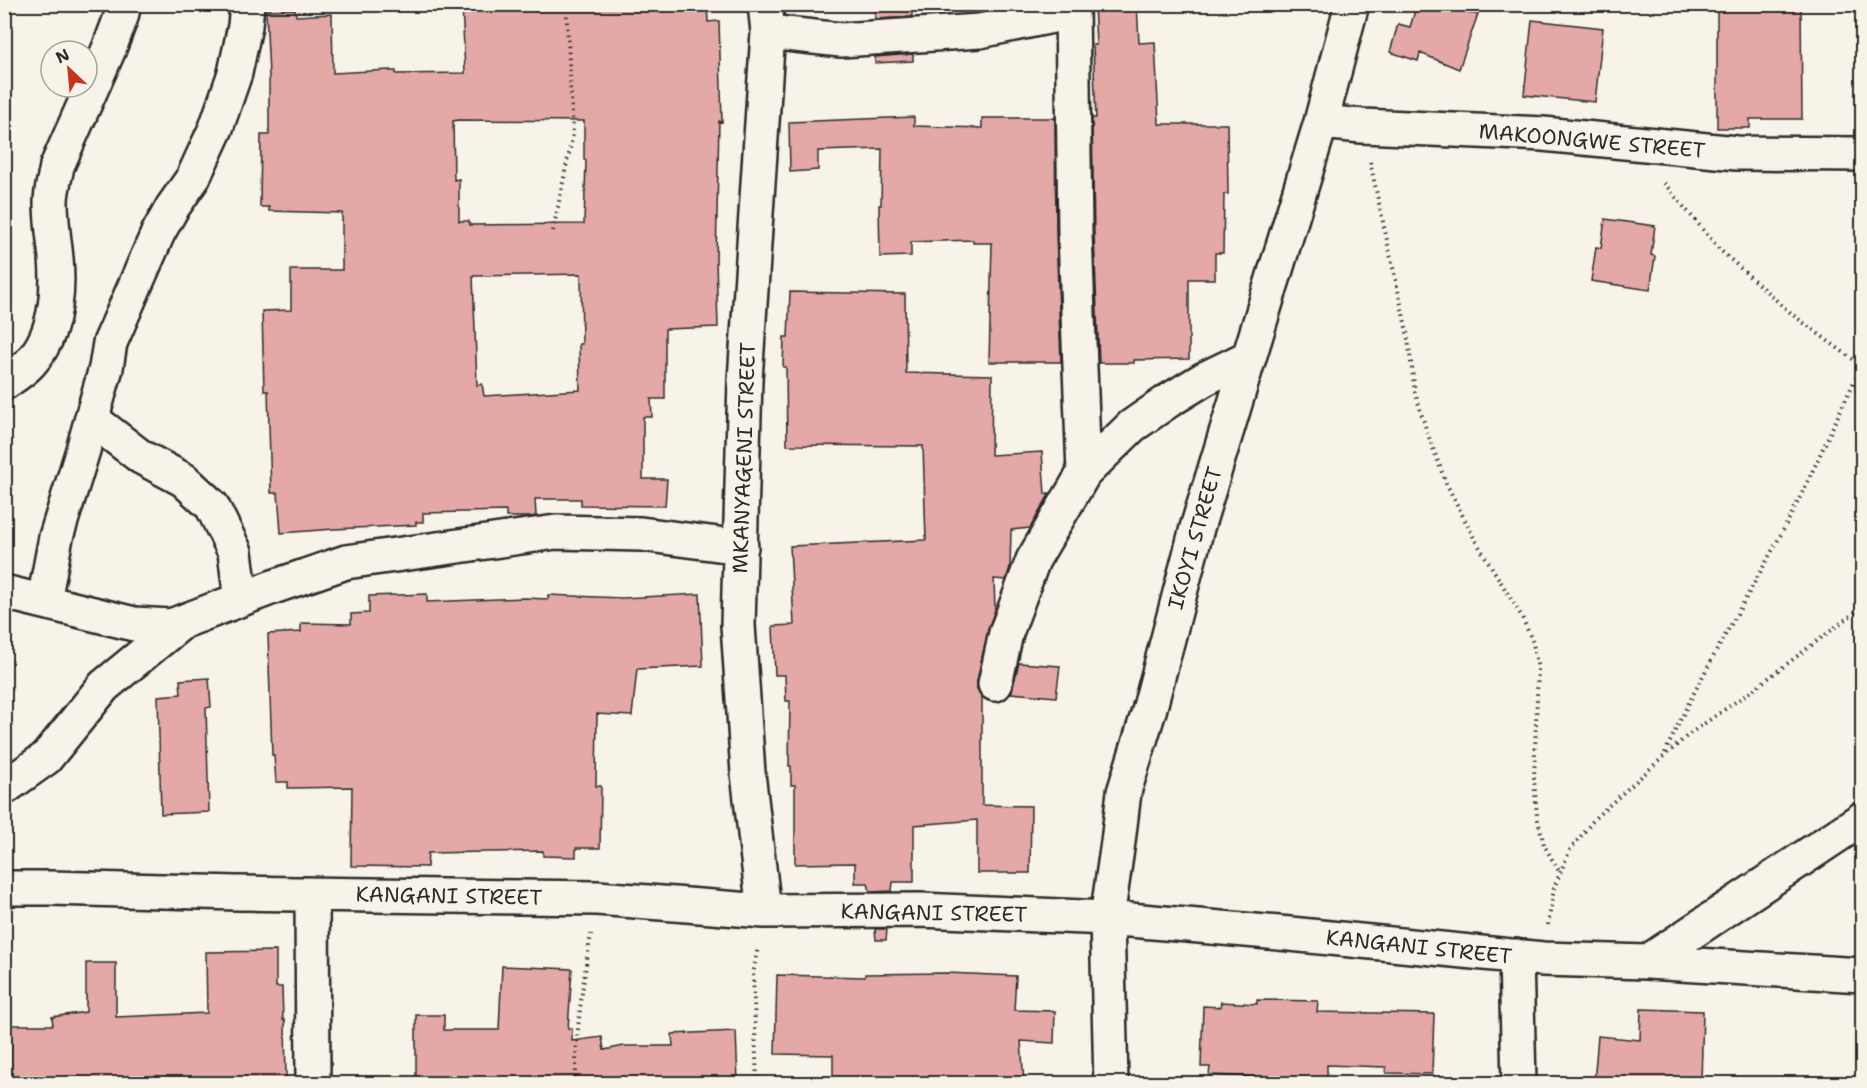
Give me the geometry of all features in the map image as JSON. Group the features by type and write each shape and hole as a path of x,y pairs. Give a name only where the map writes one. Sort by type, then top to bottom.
{"street":[{"path":"4,384 30,363 42,346 52,325 56,296 56,260 51,217 52,186 57,166 109,49 124,4"},
{"path":"44,601 56,537 92,420 110,343 158,233 193,178 216,128 234,73 248,4"},
{"name":"IKOYI STREET","path":"1111,1083 1107,918 1124,792 1149,711 1197,528 1321,122 1352,4"},
{"path":"767,18 841,40 980,31 1072,8 1075,234 1084,473"},
{"name":"MKANYAGENI STREET","path":"764,911 748,773 738,625 745,380 767,18"},
{"name":"MAKOONGWE STREET","path":"1321,122 1543,134 1737,153 1863,154"},
{"path":"995,684 1006,633 1034,560 1084,473 1132,426 1204,379 1249,357"},
{"path":"92,420 141,457 184,480 212,506 235,552 241,599"},
{"path":"4,592 134,624 171,626 346,562 556,532 641,534 741,547"},
{"path":"4,788 46,758 104,686 182,622"},
{"path":"1647,962 1863,819"},
{"name":"KANGANI STREET","path":"4,888 597,898 764,911 920,910 1107,918 1530,957 1863,975"},
{"path":"312,894 313,1083"},
{"path":"1520,1083 1530,957"}],"path":[{"path":"553,231 573,134 566,4"},
{"path":"1362,126 1407,332 1415,392 1427,432 1446,483 1474,538 1522,617 1533,643 1538,669 1534,779 1537,816 1544,845 1560,873"},
{"path":"1631,143 1720,250 1793,315 1862,367 1790,517 1704,672 1664,756"},
{"path":"1530,957 1570,850 1595,818 1688,735 1754,689 1863,607"},
{"path":"576,1083 575,1059 582,990 597,898"},
{"path":"757,1083 753,974 764,911"}],"building":[{"path":"462,4 707,4 708,22 719,21 722,122 719,121 716,260 718,327 665,329 665,399 651,399 652,417 643,417 643,479 667,479 665,506 581,505 581,499 535,499 536,516 529,517 506,517 506,511 423,513 423,522 416,522 416,525 281,533 278,493 271,493 268,391 264,391 262,311 291,310 291,270 342,270 342,213 269,211 269,207 260,207 261,135 269,135 266,10 295,9 296,16 332,14 333,73 390,70 396,71 396,74 465,73","holes":["453,121 584,121 584,160 586,160 584,224 470,225 469,221 459,221 459,179 454,180","581,274 580,390 484,396 482,384 477,385 473,276"]},
{"path":"874,4 912,4 912,17 875,19"},
{"path":"1094,4 1137,4 1139,43 1155,42 1159,124 1227,124 1228,194 1224,194 1223,253 1215,253 1215,279 1189,279 1189,359 1099,363 1092,118 1096,118"},
{"path":"1417,4 1470,4 1467,13 1478,14 1459,69 1420,53 1418,61 1390,52 1398,24 1410,27"},
{"path":"1717,4 1801,4 1802,119 1750,119 1750,128 1717,128"},
{"path":"1532,20 1603,28 1595,102 1524,95"},
{"path":"913,54 913,61 875,63 875,57"},
{"path":"914,117 914,126 982,128 982,118 1055,118 1056,235 1061,362 989,362 992,243 973,243 973,240 911,242 911,256 880,257 879,205 881,205 882,149 818,151 818,170 790,172 789,122"},
{"path":"1605,219 1655,226 1651,255 1655,256 1650,290 1591,281 1596,247 1601,248"},
{"path":"790,292 905,294 906,373 992,375 991,455 1042,452 1045,494 1050,493 1030,528 1011,530 1010,567 1006,580 994,579 995,610 988,629 977,681 977,689 982,697 982,805 1031,806 1030,873 977,873 977,820 914,825 914,882 893,882 892,891 870,892 868,883 855,883 855,863 795,864 795,785 791,785 791,766 789,766 790,701 786,701 785,675 775,675 773,626 794,625 790,546 926,540 923,446 787,445 786,367 783,367 784,337 788,337"},
{"path":"427,594 427,602 548,599 548,595 622,598 700,594 703,666 637,669 632,716 597,714 596,786 601,786 600,848 576,848 576,857 543,856 543,851 428,853 427,867 351,866 352,787 288,788 288,782 276,782 274,755 272,755 268,634 301,632 301,623 351,624 351,614 369,613 369,596"},
{"path":"1019,663 1060,666 1056,697 1011,693"},
{"path":"209,678 211,707 206,708 209,812 161,814 158,696 181,694 180,680"},
{"path":"875,929 887,929 886,940 876,940"},
{"path":"276,951 276,987 282,987 283,1020 285,1020 286,1082 208,1083 208,1079 134,1083 134,1081 10,1082 10,1025 53,1025 52,1017 86,1012 86,963 116,963 116,1017 207,1013 206,952"},
{"path":"502,966 572,969 568,1029 572,1029 572,1041 602,1037 604,1050 624,1046 673,1046 672,1034 736,1031 738,1083 416,1083 416,1015 444,1015 444,1030 499,1030"},
{"path":"946,973 1016,976 1014,1010 1055,1011 1054,1043 1021,1041 1024,1083 833,1083 833,1055 775,1054 777,975 865,977 865,974"},
{"path":"1257,1000 1318,1001 1317,1012 1434,1014 1432,1074 1386,1073 1386,1067 1327,1065 1327,1083 1256,1083 1256,1077 1209,1075 1210,1067 1201,1067 1203,1006 1220,1007 1221,1002 1257,1004"},
{"path":"1641,1009 1703,1011 1701,1083 1594,1083 1598,1036 1640,1040"}]}
